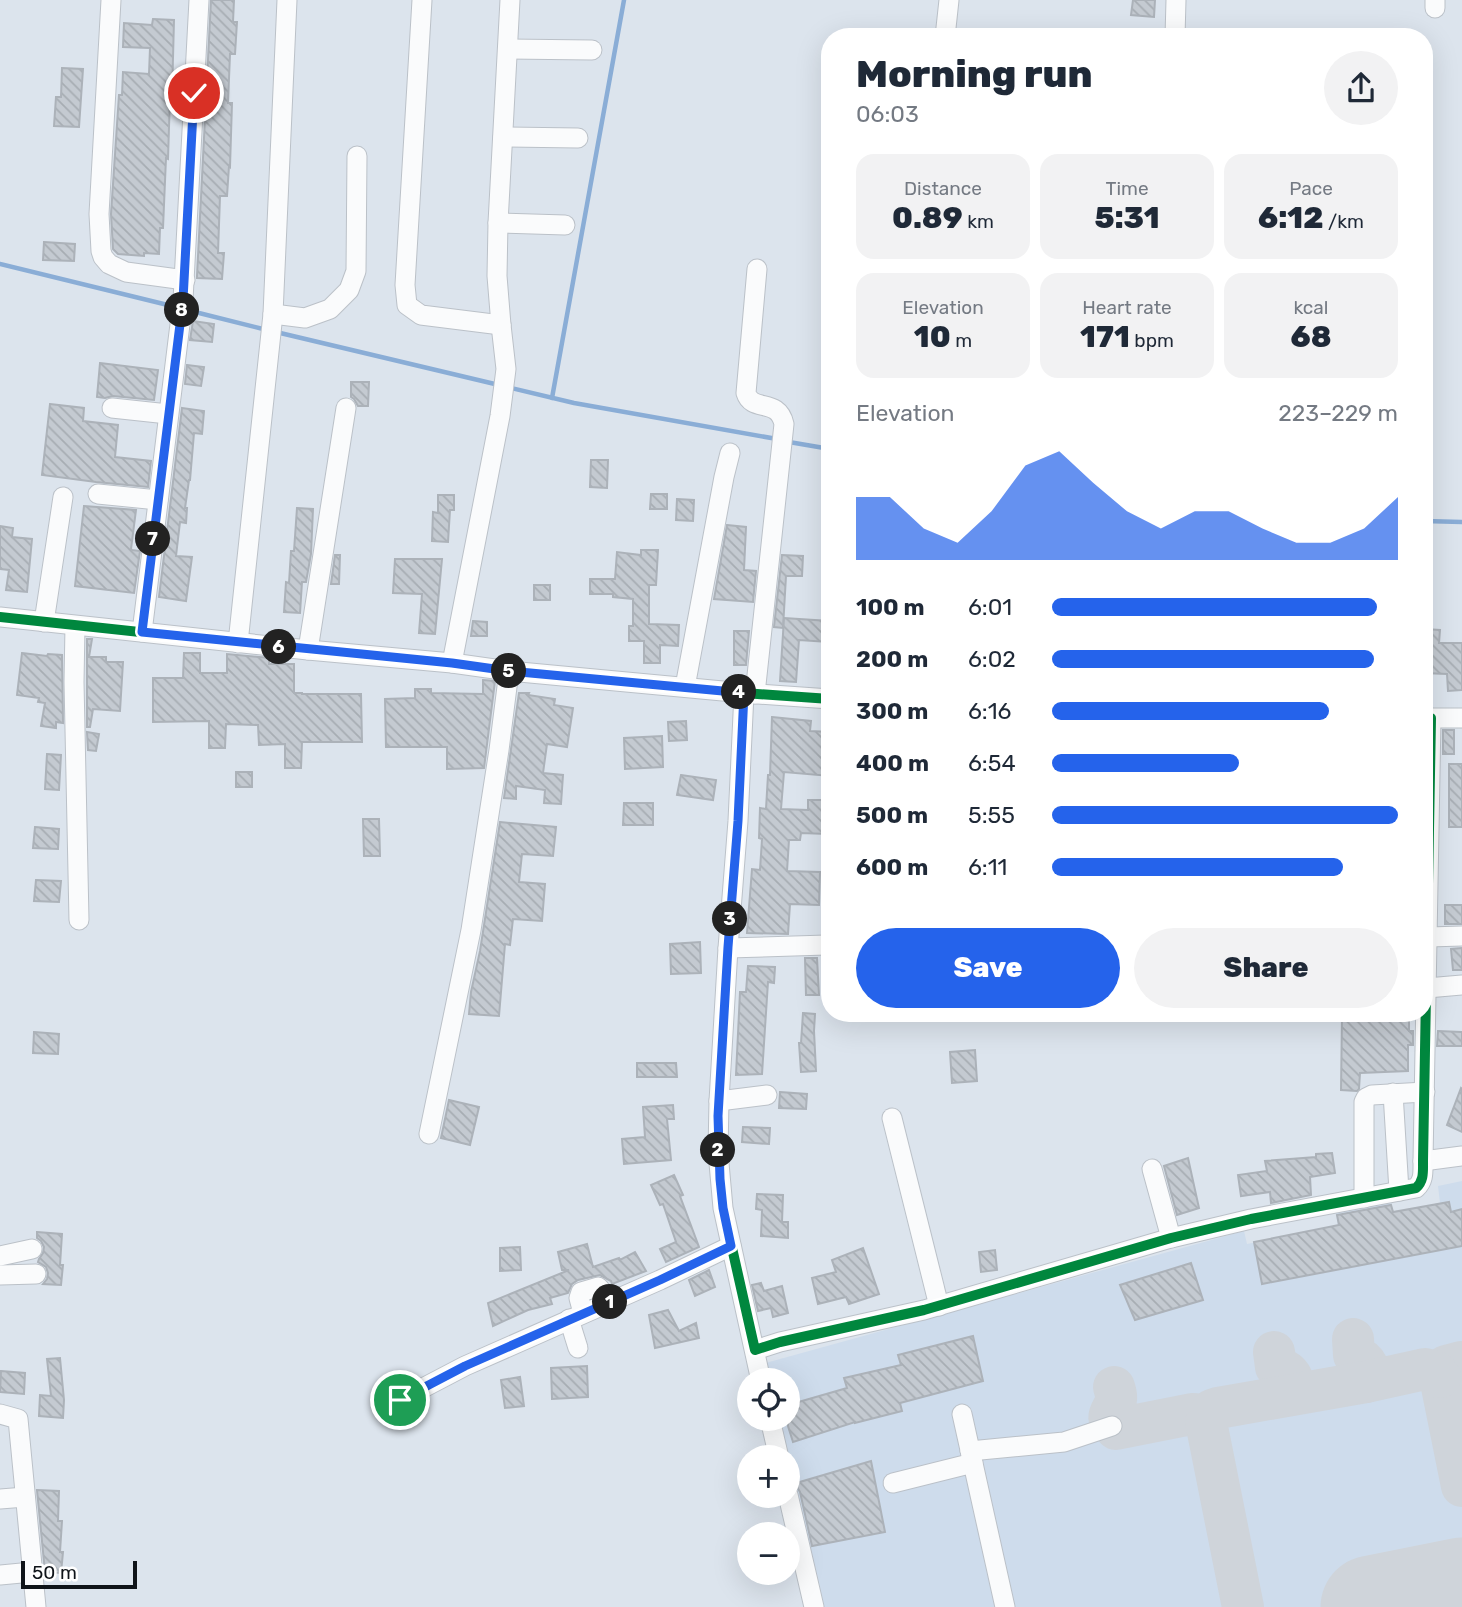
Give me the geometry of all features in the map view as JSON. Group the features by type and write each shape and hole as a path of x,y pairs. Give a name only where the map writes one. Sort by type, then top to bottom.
{"street":[{"path":"111,0 99,214 101,251 109,264 126,272 185,279"},
{"path":"142,632 185,279 199,0"},
{"path":"238,643 273,313 287,0"},
{"path":"422,0 405,285 407,305 421,315 500,325"},
{"path":"452,663 500,416 506,369 497,276 510,0"},
{"path":"946,28 949,0"},
{"path":"1175,28 1176,0"},
{"path":"508,49 592,50"},
{"path":"503,137 578,138"},
{"path":"273,313 305,318 330,309 349,290 356,271 357,156"},
{"path":"498,223 565,225"},
{"path":"757,269 746,393 752,402 774,407 782,414 783,424 750,693 738,821 728,947 718,1152 723,1208 758,1368"},
{"path":"112,408 168,414"},
{"path":"307,650 346,408"},
{"path":"685,687 730,453"},
{"path":"98,494 158,500"},
{"path":"44,622 63,497"},
{"path":"0,617 509,671 821,698"},
{"path":"75,626 79,920"},
{"path":"429,1134 471,930 509,671"},
{"path":"1433,718 1462,718"},
{"path":"1433,937 1462,936"},
{"path":"728,947 821,945"},
{"path":"1433,987 1462,985"},
{"path":"755,1350 939,1306 1171,1238 1251,1219 1416,1188 1420,1185 1423,1174 1426,1022"},
{"path":"1364,1198 1366,1098 1372,1095 1425,1092"},
{"path":"1394,1094 1399,1191"},
{"path":"719,1101 767,1095"},
{"path":"892,1118 939,1306"},
{"path":"1423,1161 1462,1156"},
{"path":"1152,1169 1171,1238"},
{"path":"400,1400 465,1366 731,1246"},
{"path":"0,1256 32,1249"},
{"path":"0,1275 36,1274"},
{"path":"576,1316 578,1348"},
{"path":"0,1414 18,1419 36,1607"},
{"path":"962,1414 1005,1607"},
{"path":"893,1483 972,1457 1064,1442 1112,1426"},
{"path":"0,1499 25,1497"},
{"path":"791,1508 814,1607"},
{"path":"0,1575 32,1572"}],"shaded area":[{"path":"1462,1181 1462,1607 804,1607 800,1579 800,1522 792,1522 790,1508 800,1508 800,1445 779,1445 770,1431 800,1431 800,1368 751,1367 1244,1231 1247,1244 1338,1226 1335,1208 1390,1197 1393,1212 1440,1203 1438,1186"}],"building":[{"path":"211,0 234,0 233,22 237,22 235,54 230,54 230,167 227,196 220,196 218,253 224,253 222,279 197,278"},
{"path":"1133,0 1155,0 1154,17 1131,15"},
{"path":"153,19 174,20 163,228 160,228 159,254 118,254 113,249 111,214 119,95 122,95 123,72 149,74 150,48 123,47 124,23 152,25"},
{"path":"62,68 83,69 79,127 54,126 56,97 61,97"},
{"path":"44,242 75,244 74,261 43,260"},
{"path":"193,321 214,324 212,342 190,340"},
{"path":"100,363 158,370 154,400 97,397"},
{"path":"187,365 204,367 201,386 185,384"},
{"path":"351,382 369,382 368,406 358,406 351,397"},
{"path":"50,404 84,408 83,421 118,425 115,457 151,461 148,487 42,475"},
{"path":"182,408 204,411 202,434 194,433 185,508 186,523 180,522 176,556 192,557 186,601 159,597"},
{"path":"591,460 608,460 607,488 590,487"},
{"path":"651,494 667,494 667,509 650,509"},
{"path":"438,495 454,495 448,542 432,541 433,512 438,513"},
{"path":"677,499 694,500 693,521 676,520"},
{"path":"84,506 136,510 131,549 140,551 134,593 75,586"},
{"path":"297,508 313,509 311,554 306,582 302,582 300,613 284,612 291,551 294,551"},
{"path":"727,525 746,527 744,570 756,571 753,602 714,599"},
{"path":"0,526 13,528 12,537 32,539 27,592 6,590 9,570 0,569"},
{"path":"641,550 658,550 656,585 649,585 649,624 679,625 678,646 660,645 660,663 644,663 644,641 629,641 629,626 633,626 633,599 613,597 613,594 590,594 590,579 615,579 617,552 641,555"},
{"path":"335,555 340,555 339,584 331,584"},
{"path":"782,555 803,556 802,576 786,576 783,628 774,627"},
{"path":"395,559 442,559 435,634 419,633 422,594 393,593"},
{"path":"534,585 550,585 550,600 534,600"},
{"path":"784,618 821,620 821,642 799,640 796,682 780,681"},
{"path":"473,621 487,622 487,636 471,636"},
{"path":"1433,630 1440,630 1439,643 1462,643 1462,690 1448,691 1447,674 1433,673"},
{"path":"734,631 749,631 746,665 734,665"},
{"path":"87,639 92,639 89,657 106,657 106,662 123,662 120,711 93,709 90,727 87,727"},
{"path":"22,653 62,655 63,723 56,722 56,728 41,726 45,703 38,702 39,698 17,695"},
{"path":"184,653 200,653 200,673 227,673 227,654 269,658 269,664 294,664 294,693 361,694 362,742 302,742 301,768 285,768 285,744 259,745 258,725 226,724 225,748 209,748 209,721 153,722 153,678 183,678"},
{"path":"483,680 495,681 484,768 447,769 447,747 386,747 385,699 415,698 415,689 431,689 431,693 483,694"},
{"path":"519,693 555,699 554,705 573,708 567,747 547,744 543,773 563,775 561,804 544,803 545,790 516,786 516,799 504,798"},
{"path":"772,717 811,721 810,731 821,732 821,775 784,772 781,809 808,810 808,800 821,800 821,834 801,833 800,840 789,840 787,871 820,872 819,905 790,904 788,934 747,933 752,869 760,870 760,808 766,809"},
{"path":"686,721 687,740 669,741 668,722"},
{"path":"1443,730 1454,730 1454,754 1443,754"},
{"path":"87,732 99,734 96,751 88,750"},
{"path":"662,736 663,767 625,769 624,738"},
{"path":"47,754 61,755 59,790 45,789"},
{"path":"1449,764 1462,764 1462,827 1449,827"},
{"path":"236,772 252,772 252,787 236,787"},
{"path":"681,775 716,780 713,800 677,795"},
{"path":"624,803 653,803 653,825 623,825"},
{"path":"363,819 379,819 380,856 364,856"},
{"path":"500,822 556,827 553,856 522,854 519,882 545,884 542,921 513,919 510,945 505,944 499,1016 469,1014 471,992"},
{"path":"35,827 59,829 58,849 33,848"},
{"path":"36,880 61,881 59,902 34,901"},
{"path":"1445,905 1462,905 1462,924 1445,924"},
{"path":"700,942 701,973 671,974 670,944"},
{"path":"1462,948 1462,970 1453,970 1451,949"},
{"path":"805,958 817,958 819,995 806,995"},
{"path":"748,966 775,967 774,983 768,982 762,1074 736,1075 740,992 746,992"},
{"path":"803,1013 815,1014 816,1071 801,1072 799,1043"},
{"path":"1342,1022 1409,1022 1409,1031 1413,1031 1413,1045 1408,1045 1408,1071 1360,1073 1357,1091 1341,1090"},
{"path":"1438,1031 1462,1032 1462,1046 1437,1046"},
{"path":"34,1032 59,1034 58,1054 33,1053"},
{"path":"975,1050 977,1081 952,1083 950,1052"},
{"path":"637,1063 676,1063 677,1077 637,1077"},
{"path":"1462,1089 1462,1132 1447,1125"},
{"path":"780,1092 807,1094 806,1109 779,1108"},
{"path":"449,1100 479,1107 470,1145 441,1138"},
{"path":"673,1105 674,1119 667,1119 671,1160 624,1164 622,1139 645,1137 643,1107"},
{"path":"743,1127 770,1128 769,1144 742,1142"},
{"path":"1332,1153 1335,1173 1310,1177 1311,1195 1271,1203 1270,1192 1241,1196 1238,1175 1267,1171 1265,1161"},
{"path":"1188,1158 1199,1208 1177,1215 1164,1166"},
{"path":"674,1175 699,1247 666,1262 660,1249 676,1242 663,1204 660,1205 651,1185"},
{"path":"757,1194 783,1195 782,1222 788,1222 788,1238 761,1236 762,1210 756,1209"},
{"path":"1449,1202 1451,1212 1462,1209 1462,1246 1262,1284 1254,1242 1339,1225 1337,1215 1391,1205 1393,1212"},
{"path":"37,1232 62,1234 61,1285 43,1284 48,1273 46,1267 38,1262 44,1247 37,1238"},
{"path":"587,1244 593,1267 619,1258 620,1260 635,1252 646,1271 612,1284 600,1275 578,1280 572,1284 568,1293 550,1298 552,1304 528,1310 493,1326 488,1303 569,1270 562,1270 558,1252"},
{"path":"520,1247 521,1270 500,1271 500,1248"},
{"path":"863,1248 879,1294 849,1304 846,1297 818,1304 812,1278 836,1272 832,1260"},
{"path":"995,1250 997,1270 981,1272 979,1252"},
{"path":"1191,1263 1203,1300 1135,1320 1120,1285"},
{"path":"709,1270 715,1287 695,1296 689,1280"},
{"path":"761,1283 764,1291 782,1286 788,1313 773,1317 771,1308 758,1311 752,1285"},
{"path":"668,1310 679,1331 696,1323 699,1338 655,1348 649,1315"},
{"path":"973,1336 983,1381 900,1403 902,1411 855,1422 793,1442 790,1431 800,1431 800,1402 847,1388 844,1378 901,1365 898,1355"},
{"path":"60,1358 63,1418 39,1416 40,1395 51,1396 47,1359"},
{"path":"587,1366 588,1397 552,1399 551,1368"},
{"path":"1,1371 25,1373 24,1394 0,1392"},
{"path":"520,1377 524,1406 505,1408 501,1380"},
{"path":"871,1461 885,1532 812,1546 800,1482"},
{"path":"37,1490 59,1491 58,1521 62,1521 60,1552 63,1552 61,1573 45,1572"}],"waterway":[{"path":"552,398 624,0"},
{"path":"0,264 176,307"},
{"path":"187,310 267,330"},
{"path":"276,332 499,385"},
{"path":"507,387 574,403 777,439"},
{"path":"789,442 821,447"},
{"path":"1433,521 1462,522"}],"taxiway":[{"path":"1353,1339 1354,1355 1362,1359 1368,1369 1366,1382"},
{"path":"1274,1352 1276,1367 1286,1371 1291,1377 1293,1384 1290,1394"},
{"path":"1461,1362 1446,1366 1440,1377 1462,1486"},
{"path":"1243,1607 1206,1422 1212,1410 1425,1369 1436,1372 1440,1377"},
{"path":"1114,1387 1116,1400 1109,1417 1116,1429 1192,1414 1200,1416 1206,1422"}],"runway":[{"path":"1372,1607 1462,1589"}],"cycle path":[{"path":"0,617 509,671 821,698"},
{"path":"744,693 718,1152 723,1208 755,1350 924,1310 1171,1238 1251,1219 1416,1188 1422,1179 1423,1169 1426,1022"}],"route":[{"path":"194,93 183,300 142,632 744,693 718,1116 720,1179 731,1246 465,1366 400,1400"}]}
